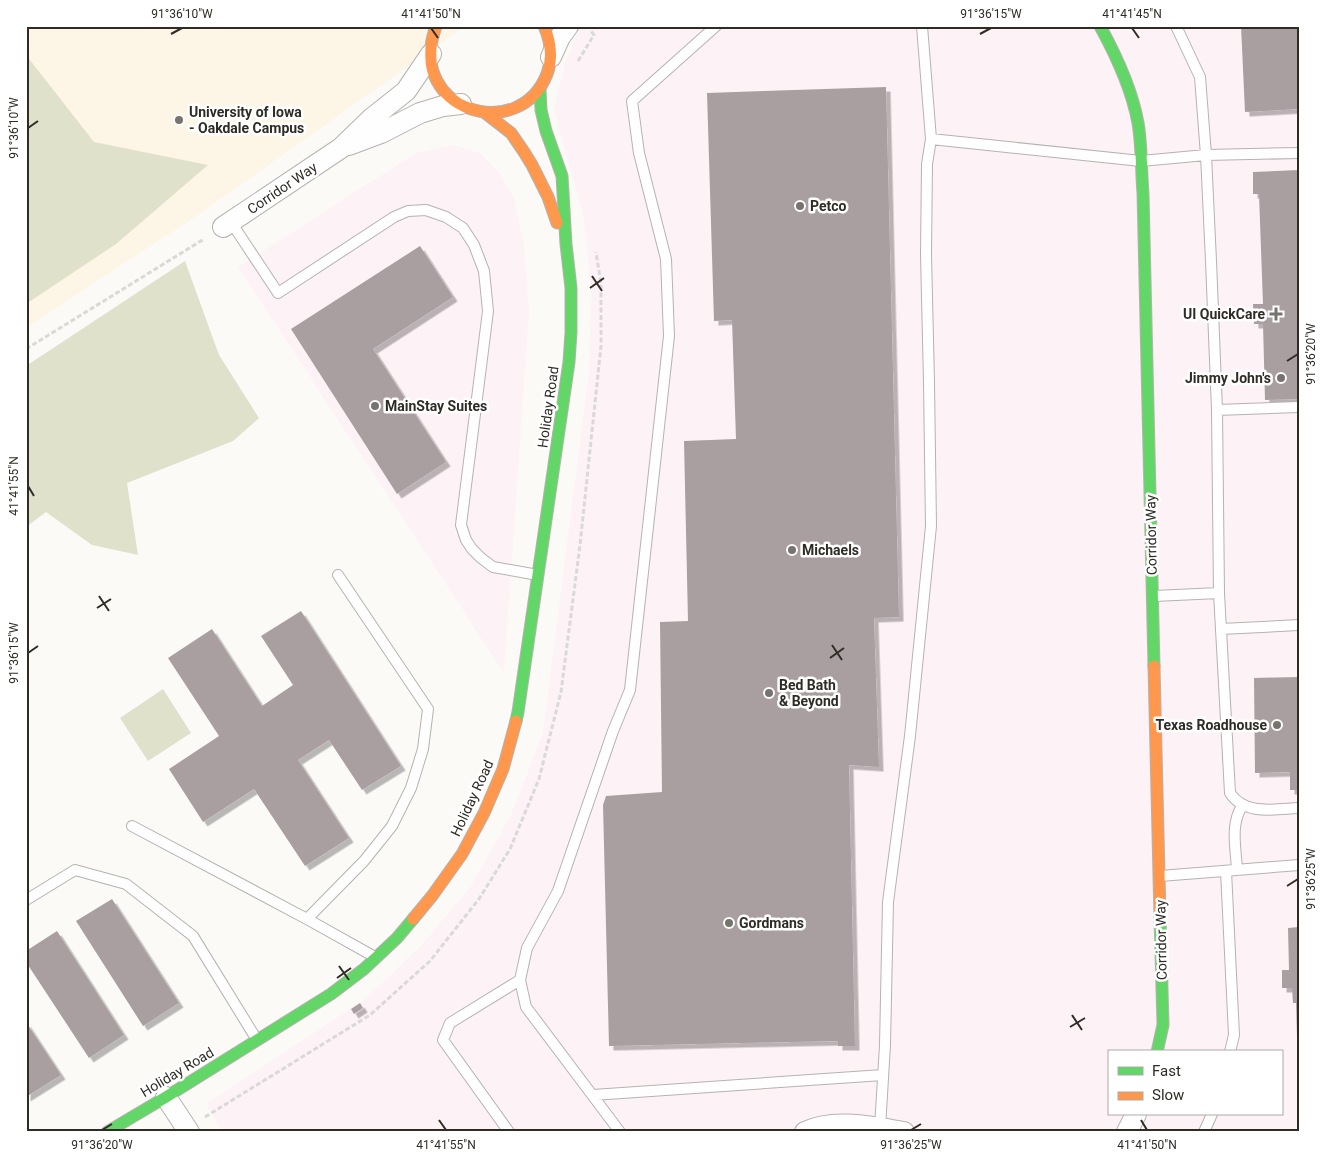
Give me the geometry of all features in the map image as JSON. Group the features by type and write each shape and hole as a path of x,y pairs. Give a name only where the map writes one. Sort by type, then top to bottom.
{"street":[{"name":"Holiday Road","path":"436,26 431,41 430,62 436,80 449,97 461,104 474,111 495,114 511,110 530,100 540,89 549,70 551,57 549,36 544,26"},
{"path":"551,57 560,37 568,26"},
{"name":"Corridor Way","path":"1100,26 1113,48 1128,87 1138,123 1143,193 1163,1025 1157,1050"},
{"name":"Corridor Way","path":"227,224 341,148 372,118 406,91 431,54"},
{"name":"Holiday Road","path":"108,1132 331,994 364,969 403,931 432,896 462,854 492,796 503,769 518,712 569,362 571,288 562,176 544,124 540,89"},
{"name":"Corridor Way","path":"341,148 381,133 420,113 443,106 461,104"},
{"name":"Holiday Road","path":"484,112 511,133 532,165 548,198 566,244"},
{"path":"166,1097 189,1132"},
{"path":"1127,1132 1135,1116"},
{"path":"805,1132 813,1128 851,1124 904,1132"}],"lane":[{"path":"620,1132 526,1006 520,980 526,948 558,891 609,740 630,690 669,336 666,259 639,153 632,101 716,26"},
{"path":"880,1128 888,902 910,736 931,526 926,254 927,164 931,139 922,26"},
{"path":"1176,26 1200,78 1206,155 1217,410 1219,592 1230,793 1234,800 1242,806 1253,809 1299,808"},
{"path":"931,139 1141,161 1206,155 1299,153"},
{"path":"227,224 278,292 394,217 408,211 426,210 446,217 462,228 474,245 484,271 488,311 461,526 466,540 472,549 493,567 538,575"},
{"path":"1217,410 1299,407"},
{"path":"308,919 364,861 392,826 411,788 423,749 428,709 338,575"},
{"path":"1153,596 1219,592"},
{"path":"1221,629 1299,625"},
{"path":"1237,870 1235,826 1242,806"},
{"path":"132,826 308,919 376,958"},
{"path":"1160,876 1299,865"},
{"path":"26,900 75,870 126,884 193,936 257,1041"},
{"path":"1226,871 1234,1035 1230,1050"},
{"path":"509,1132 443,1040 450,1023 520,980"},
{"path":"592,1095 883,1075"},
{"path":"1204,1132 1211,1116"}],"path":[{"path":"26,349 227,224"}],"shaded area":[{"name":"University of Iowa - Oakdale Campus","path":"26,26 465,26 201,213 26,328"},
{"path":"580,26 1299,26 1299,1132 222,1132 206,1104 364,1000 421,946 471,886 511,815 543,733 589,370 591,292 584,218 554,110 564,66"},
{"path":"453,145 480,153 499,172 514,198 524,245 529,313 504,673 238,267 416,153"}],"green space":[{"path":"26,55 94,142 208,165 116,244 26,304"},
{"path":"185,261 219,355 259,418 233,441 127,483 138,555 92,545 46,512 26,527 26,366"},
{"path":"163,689 191,733 148,761 120,718"}],"building":[{"path":"1241,26 1299,26 1299,109 1245,112"},
{"path":"886,87 899,617 874,618 879,767 849,765 855,1046 838,1046 838,1041 609,1046 603,805 606,796 662,792 660,622 688,621 684,441 736,439 732,320 714,321 707,93"},
{"path":"1299,170 1299,399 1265,400 1263,324 1254,324 1253,304 1263,304 1259,194 1253,194 1253,172"},
{"name":"MainStay Suites","path":"420,246 453,297 373,349 446,462 397,494 291,329"},
{"path":"301,611 401,766 362,790 329,740 298,760 349,838 305,866 254,789 203,822 169,769 219,736 168,658 212,629 262,706 293,685 261,636"},
{"name":"Texas Roadhouse","path":"1299,677 1299,790 1290,790 1290,772 1255,773 1254,678"},
{"path":"112,899 179,1003 143,1026 76,921"},
{"path":"1299,927 1299,1036 1297,1036 1296,1003 1293,1003 1292,988 1282,988 1282,970 1289,970 1288,928"},
{"path":"57,931 124,1035 89,1058 26,962 26,951"},
{"path":"360,1003 363,1008 354,1014 351,1009"},
{"path":"26,1022 61,1075 26,1097"}],"traffic: fast":[{"path":"1100,26 1118,61 1128,86 1138,123 1140,140 1143,193 1154,666"},
{"path":"516,721 569,362 571,332 571,288 562,176 546,131 541,110 540,89"},
{"path":"1157,1050 1163,1025 1160,917"},
{"path":"107,1132 331,994 364,969 397,938 413,919"}],"traffic: slow":[{"path":"436,26 431,46 431,63 440,86 450,98 463,106 492,112 515,108 534,95 541,85 547,74 551,56 550,44 544,26"},
{"path":"484,112 511,133 524,152 548,197 557,223"},
{"path":"1154,666 1160,917"},
{"path":"413,919 462,854 484,813 503,769 516,721"}],"place":[{"name":"University of Iowa - Oakdale Campus","path":"179,120"},
{"name":"Petco","path":"800,206"},
{"name":"UI QuickCare","path":"1276,314"},
{"name":"Jimmy John's","path":"1281,378"},
{"name":"MainStay Suites","path":"375,406"},
{"name":"Michaels","path":"792,550"},
{"name":"Bed Bath & Beyond","path":"769,693"},
{"name":"Texas Roadhouse","path":"1277,725"},
{"name":"Gordmans","path":"729,923"}]}
